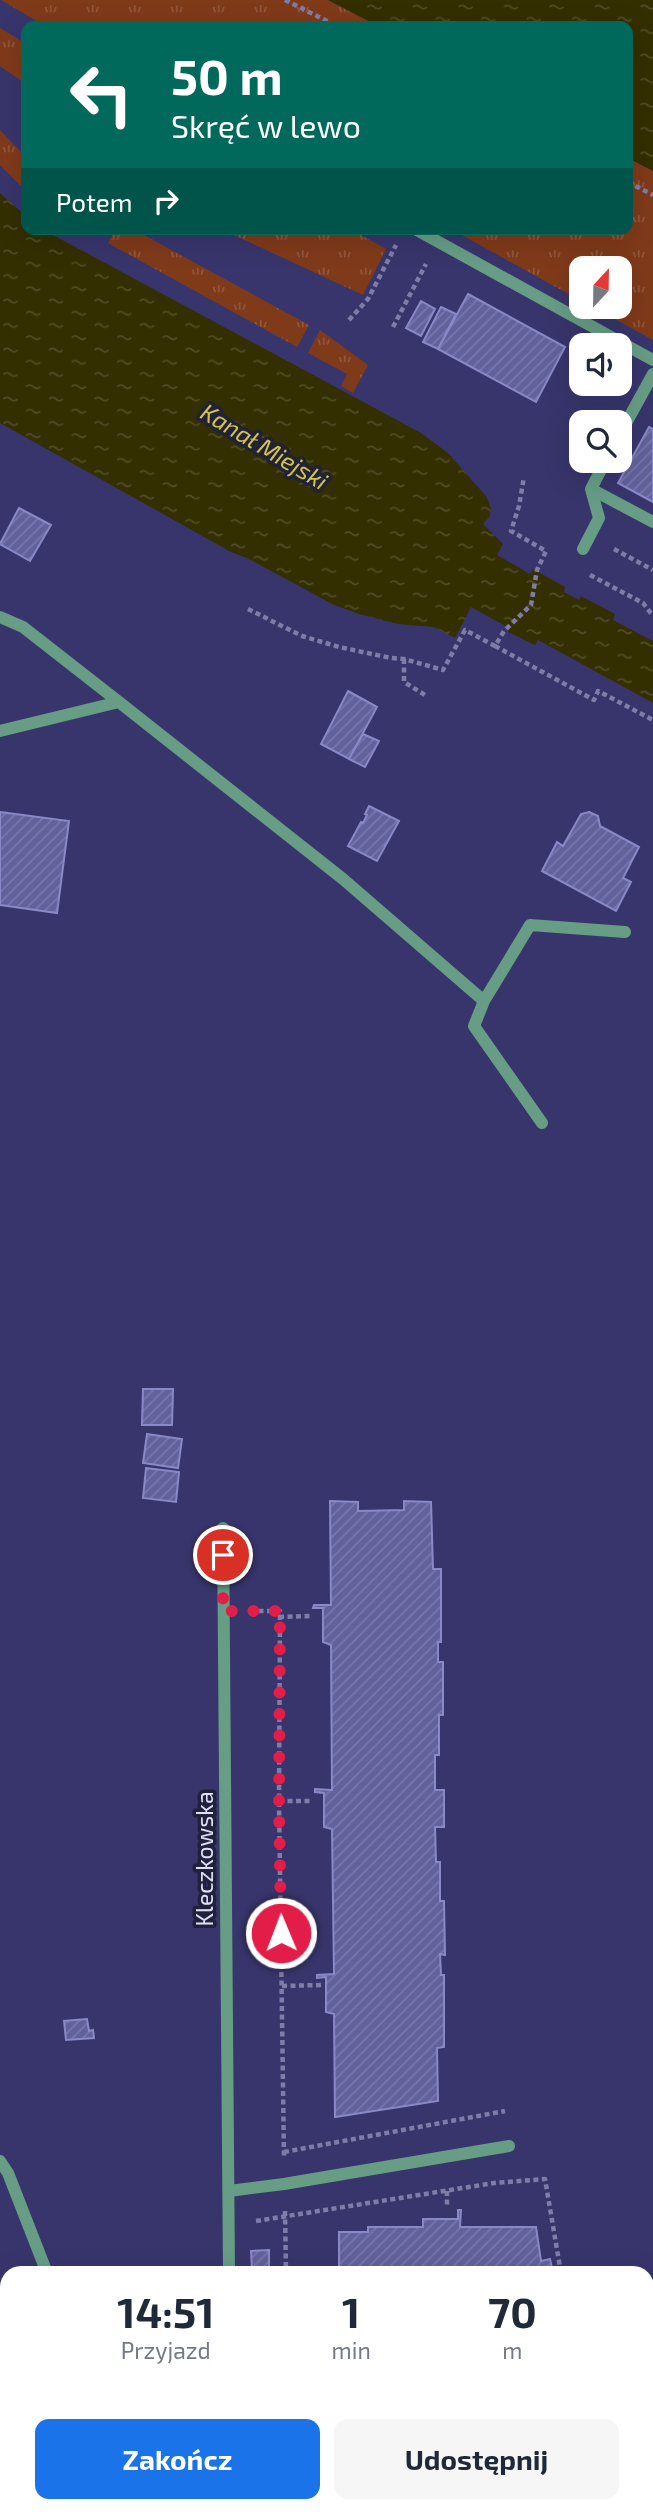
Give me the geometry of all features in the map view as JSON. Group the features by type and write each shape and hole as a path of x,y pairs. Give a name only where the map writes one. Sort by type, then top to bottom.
{"street":[{"path":"426,235 653,360"},
{"path":"632,412 653,374"},
{"path":"583,549 599,517 591,489 599,473"},
{"path":"591,489 653,522"},
{"path":"0,617 23,627 343,879 484,1001"},
{"path":"0,731 119,702"},
{"path":"541,1123 474,1026 484,1001 530,925 625,932"},
{"name":"Kleczkowska","path":"223,1528 229,2266"},
{"path":"229,2191 284,2185 509,2146"},
{"path":"0,2161 8,2173 44,2266"}],"path":[{"path":"285,0 327,21"},
{"path":"633,185 653,195"},
{"path":"393,327 438,242"},
{"path":"349,320 368,299 392,251"},
{"path":"495,646 504,631 531,605 537,570 546,551 511,531 524,477"},
{"path":"630,557 653,570"},
{"path":"623,592 643,603 653,616"},
{"path":"248,609 302,636 443,670 465,630 594,701 598,691 653,720"},
{"path":"404,659 404,682 425,695"},
{"path":"223,1611 280,1611 279,1801 286,2266"},
{"path":"279,1618 313,1616"},
{"path":"279,1801 310,1801"},
{"path":"282,1986 321,1984"},
{"path":"284,2152 505,2111"},
{"path":"229,2224 494,2183 545,2179 560,2266"},
{"path":"447,2191 447,2208"}],"green space":[{"path":"1,0 328,0 368,21 37,21"},
{"path":"0,28 21,41 21,81 0,66"},
{"path":"0,130 21,152 21,186 0,165"},
{"path":"633,161 653,171 653,340 615,319 632,319 632,256 569,256 569,294 462,235 633,235"},
{"path":"113,235 144,235 309,325 297,347 108,243"},
{"path":"234,235 361,235 386,249 363,295"},
{"path":"320,330 368,365 353,393 341,386 347,374 308,353"}],"water":[{"path":"328,0 653,0 653,171 633,161 633,21 368,21"},
{"name":"Kanał Miejski","path":"0,193 21,212 21,235 53,235 421,433 448,453 486,496 491,508 490,516 483,524 503,544 497,555 530,574 533,569 565,587 564,592 579,600 581,596 615,614 613,620 653,641 653,703 538,640 535,645 508,632 509,628 471,607 455,638 434,627 398,624 334,605 231,552 0,423"}],"building":[{"path":"468,294 565,347 536,402 438,349"},
{"path":"421,301 435,309 421,336 406,328"},
{"path":"441,307 456,314 438,349 423,342"},
{"path":"649,427 653,429 653,502 618,483 624,473 632,473 632,458"},
{"path":"19,508 51,525 30,561 0,544"},
{"path":"348,691 377,707 349,759 321,744"},
{"path":"363,734 379,741 365,767 349,759"},
{"path":"369,806 399,821 377,861 348,846 361,822 363,823"},
{"path":"0,812 69,821 57,913 0,905"},
{"path":"589,812 598,816 600,826 639,847 623,878 631,882 616,911 542,871 557,842 563,846 581,814"},
{"path":"143,1389 173,1389 172,1425 142,1425"},
{"path":"147,1434 182,1439 178,1468 143,1463"},
{"path":"146,1468 179,1472 176,1502 143,1498"},
{"path":"330,1501 358,1502 358,1511 404,1510 404,1501 431,1502 433,1569 441,1569 441,1642 438,1642 438,1662 443,1662 443,1715 439,1715 439,1755 435,1755 435,1790 444,1790 444,1827 435,1827 436,1862 440,1862 440,1901 444,1901 445,1955 440,1954 441,1975 444,1975 444,2047 437,2048 438,2101 335,2117 334,2014 326,2012 326,1977 317,1978 317,1975 334,1974 332,1829 324,1827 324,1793 315,1792 315,1789 332,1790 331,1645 323,1642 323,1608 313,1608 314,1605 331,1605"},
{"path":"87,2019 89,2031 93,2030 94,2038 66,2040 64,2021"},
{"path":"458,2210 461,2210 460,2227 536,2227 541,2261 550,2259 552,2266 339,2266 339,2232 368,2232 368,2227 423,2227 423,2219 458,2219"},
{"path":"269,2250 269,2266 252,2266 251,2251"}],"route":[{"path":"223,1555 223,1611 280,1611 281,1933"}]}
